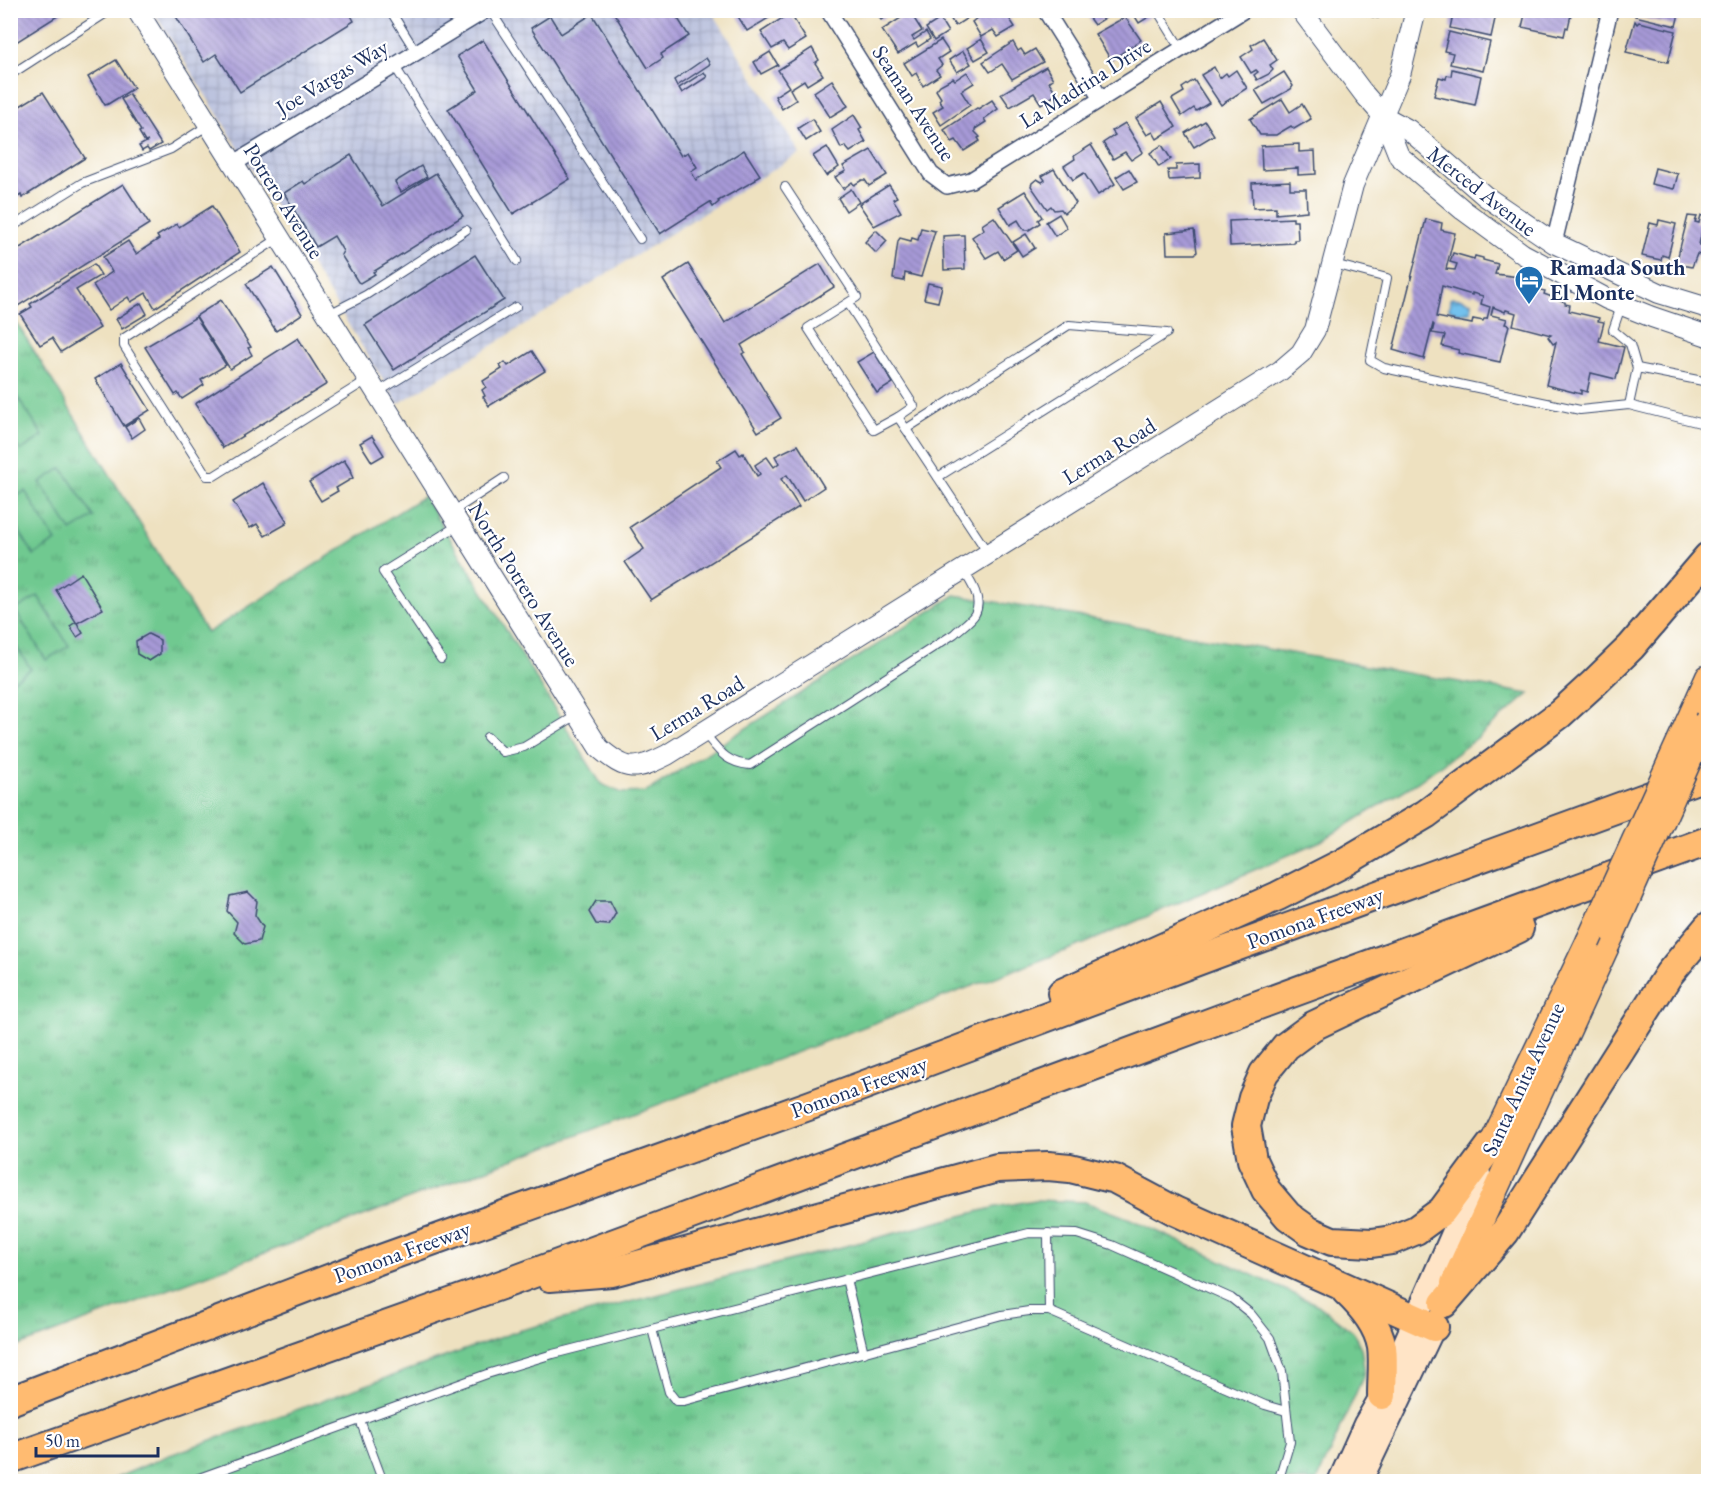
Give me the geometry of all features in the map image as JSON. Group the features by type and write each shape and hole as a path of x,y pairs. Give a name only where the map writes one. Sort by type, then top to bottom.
{"highway":[{"path":"811,1105 1278,896 1405,828 1494,765 1560,714 1631,647 1708,557"},
{"name":"Pomona Freeway","path":"10,1401 381,1259 811,1105 1701,777"},
{"path":"10,1459 515,1280 1231,1015 1708,842"},
{"path":"1491,1145 1442,1211 1416,1230 1392,1240 1353,1243 1332,1241 1309,1231 1288,1216 1266,1190 1252,1160 1246,1126 1253,1098 1264,1073 1286,1046 1313,1026 1671,855"},
{"path":"515,1280 612,1272 997,1168 1024,1165 1070,1168 1115,1179 1175,1211 1341,1285 1432,1316 1505,1232 1669,974 1708,927"},
{"path":"1341,1285 1364,1309 1379,1336 1382,1347 1382,1395"}],"main road":[{"name":"Santa Anita Avenue","path":"1360,1482 1432,1316 1613,933 1698,721 1708,677"},
{"name":"Santa Anita Avenue","path":"1339,1482 1365,1424 1432,1316 1491,1145 1588,942 1698,721"}],"street":[{"name":"Potrero Avenue","path":"137,10 391,416"},
{"name":"Joe Vargas Way","path":"233,164 488,10"},
{"name":"Seaman Avenue","path":"828,10 931,174 947,186"},
{"path":"1045,10 1101,99"},
{"name":"La Madrina Drive","path":"947,186 971,180 1244,10"},
{"name":"Merced Avenue","path":"1301,10 1383,116 1399,156 1463,210 1523,254 1572,281 1621,305 1708,336"},
{"name":"Lerma Road","path":"628,767 645,766 667,755 1280,371 1301,353 1315,330 1353,185 1400,75 1416,10"},
{"path":"1554,243 1610,10"},
{"name":"Merced Avenue","path":"1383,116 1409,130 1485,196 1554,243 1659,293 1708,308"},
{"name":"North Potrero Avenue","path":"391,416 599,748 615,761 628,767"}],"lane":[{"path":"10,75 111,10"},
{"path":"390,10 416,52"},
{"path":"488,10 640,239"},
{"path":"1157,10 1181,49"},
{"path":"394,65 517,261"},
{"path":"10,228 82,183 171,149 209,125"},
{"path":"785,188 857,297 808,328 874,430 914,406 848,303"},
{"path":"327,314 366,295 466,230"},
{"path":"279,237 124,338 124,346 207,476 214,476 516,307"},
{"path":"1333,264 1387,278 1370,360 1384,368 1580,410 1629,405 1708,425"},
{"path":"1629,405 1637,368 1630,344 1613,330 1631,280"},
{"path":"906,429 1069,325 1167,333 938,477"},
{"path":"1637,368 1708,382"},
{"path":"898,417 989,554"},
{"path":"441,659 383,572 455,519 504,478"},
{"path":"704,732 720,752 735,764 750,765 954,634 975,614 978,600 963,570"},
{"path":"487,737 503,752 524,747 578,714"},
{"path":"188,1482 498,1371 553,1354 1029,1233 1048,1233 1077,1234 1112,1245 1231,1298 1251,1314 1270,1338 1282,1371 1290,1442 1278,1482"},
{"path":"1048,1233 1048,1311"},
{"path":"846,1279 864,1353"},
{"path":"652,1329 669,1392 676,1401 684,1401 1002,1315 1048,1311 1264,1405 1286,1411"},
{"path":"360,1420 383,1482"}],"shaded area":[{"path":"153,11 712,11 800,153 398,404"}],"green space":[{"path":"12,315 207,633 424,496 601,784 622,793 646,792 955,595 1529,694 1477,738 1418,782 1321,841 1086,943 11,1349"},
{"path":"11,387 43,436 20,451 11,435"},
{"path":"62,468 94,517 71,531 40,482"},
{"path":"25,491 56,541 34,555 11,518 11,500"},
{"path":"38,596 69,646 46,660 15,610"},
{"path":"10,637 31,669 11,682 10,682"},
{"path":"1035,1200 1085,1202 1128,1218 1318,1305 1353,1332 1361,1348 1363,1377 1317,1481 107,1482 167,1456 518,1331 996,1207"}],"water":[{"path":"1452,298 1472,303 1471,312 1458,313 1449,309"}],"building":[{"path":"10,10 67,10 10,46"},
{"path":"172,10 348,10 354,21 240,92 216,54 204,62"},
{"path":"612,10 678,10 679,12 675,14 689,36 661,54 663,58 648,68"},
{"path":"734,10 782,10 747,31"},
{"path":"875,10 895,10 881,20"},
{"path":"952,10 965,10 969,17 955,26 947,13"},
{"path":"987,10 1010,10 1011,12 1007,15 1015,27 998,37 993,30 981,37 972,22"},
{"path":"1079,10 1107,10 1110,15 1094,25 1086,14 1082,16"},
{"path":"1131,10 1149,10 1152,15 1139,23"},
{"path":"1357,10 1380,10 1378,18 1357,13"},
{"path":"1454,10 1497,10 1491,37 1450,28"},
{"path":"1526,10 1572,10 1564,36 1522,27"},
{"path":"1637,10 1680,10 1676,26 1635,16"},
{"path":"910,12 922,31 912,37 914,40 926,32 930,39 918,47 916,43 898,54 882,30"},
{"path":"790,13 806,39 788,50 783,43 772,49 761,32"},
{"path":"592,14 681,156 688,152 697,167 691,171 696,180 744,150 760,175 755,178 756,180 718,201 713,207 710,202 660,234 531,28 550,16 561,34"},
{"path":"1125,17 1141,40 1111,60 1095,34"},
{"path":"940,19 948,32 934,41 926,28"},
{"path":"1635,21 1637,24 1639,22 1676,31 1668,62 1626,52"},
{"path":"1449,32 1490,42 1483,71 1450,64 1453,53 1444,51"},
{"path":"1263,38 1277,60 1270,65 1273,70 1269,74 1257,80 1254,75 1258,72 1256,70 1251,73 1241,57 1253,49 1251,45"},
{"path":"981,39 989,52 975,60 967,48"},
{"path":"483,40 570,179 513,214 448,109 478,90 457,56"},
{"path":"941,40 949,52 938,59 942,65 936,70 940,75 923,86 916,73 912,76 904,63"},
{"path":"1013,42 1018,51 1021,49 1025,55 1035,49 1043,62 1012,79 1002,64 990,72 983,62"},
{"path":"812,48 819,60 815,63 823,75 807,85 804,80 790,89 796,100 782,109 775,96 789,87 778,70"},
{"path":"963,51 971,64 957,72 949,60"},
{"path":"770,52 778,65 761,74 754,62"},
{"path":"706,58 710,64 677,86 674,80"},
{"path":"116,60 134,88 105,105 88,77"},
{"path":"1046,67 1053,79 1049,82 1057,94 1041,104 1034,93 1010,107 1001,94"},
{"path":"1214,67 1220,78 1236,70 1247,88 1221,105 1201,75"},
{"path":"1452,69 1481,76 1475,105 1434,96 1439,77 1446,79 1447,75 1451,76"},
{"path":"704,72 707,77 682,93 679,88"},
{"path":"967,72 974,83 961,91 970,105 941,125 933,112 943,106 936,90 940,85 953,78 955,80"},
{"path":"1284,72 1293,86 1264,104 1255,90"},
{"path":"832,80 848,106 830,117 814,92"},
{"path":"1194,80 1209,103 1196,111 1194,108 1182,116 1172,99 1184,92 1182,88"},
{"path":"43,92 85,158 22,198 21,195 10,202 10,112"},
{"path":"129,94 161,144 149,151 147,148 142,151 139,146 148,141 145,142 139,132 141,131 121,99"},
{"path":"1282,99 1290,112 1302,104 1311,119 1294,129 1291,126 1276,135 1260,135 1250,119"},
{"path":"992,100 998,109 984,119 986,122 975,129 980,141 964,151 956,140 952,142 944,130"},
{"path":"1161,102 1176,127 1157,139 1153,132 1147,135 1136,118"},
{"path":"854,115 862,128 859,130 866,142 850,152 845,146 841,148 832,130"},
{"path":"812,119 820,132 806,141 798,128"},
{"path":"1205,121 1214,135 1194,147 1185,133"},
{"path":"1125,123 1143,152 1131,160 1125,152 1113,159 1103,143 1115,135 1112,131"},
{"path":"1299,144 1299,152 1315,151 1316,174 1298,175 1298,168 1262,170 1261,146"},
{"path":"1091,145 1115,184 1098,195 1084,173 1073,180 1064,166"},
{"path":"1162,145 1171,159 1159,167 1150,153"},
{"path":"827,147 839,167 826,176 813,156"},
{"path":"871,150 887,175 869,186 865,180 862,180 854,185 852,182 843,189 835,177 846,171 843,166"},
{"path":"351,155 383,206 436,173 463,216 373,272 375,274 360,283 341,255 343,251 334,236 316,247 284,193 303,181 305,184"},
{"path":"1200,164 1200,178 1169,180 1168,170 1176,170 1176,165"},
{"path":"421,166 427,177 401,192 395,182"},
{"path":"1655,168 1678,174 1674,189 1651,184"},
{"path":"1054,169 1076,203 1064,213 1061,209 1054,210 1051,206 1047,209 1031,186 1037,179 1042,182 1045,180 1042,176"},
{"path":"1129,169 1137,182 1124,189 1116,177"},
{"path":"1290,181 1290,189 1306,189 1307,211 1276,214 1276,207 1253,208 1252,183"},
{"path":"123,184 149,224 10,311 10,254"},
{"path":"889,185 897,197 893,199 901,212 874,226 859,204"},
{"path":"851,189 859,202 846,211 838,198"},
{"path":"1025,191 1042,217 1038,220 1040,223 1029,230 1024,230 1018,220 1010,225 999,207"},
{"path":"212,206 240,252 155,308 146,293 131,302 128,297 109,310 93,285 112,272 103,257 128,241 136,254 159,239 157,236 177,224 179,227"},
{"path":"1708,207 1708,231 1702,231 1699,245 1702,245 1700,255 1697,254 1692,267 1676,264 1688,216 1697,217 1695,222 1699,223 1701,215 1705,217"},
{"path":"1059,214 1067,228 1055,236 1046,222"},
{"path":"994,217 1017,250 1003,259 998,251 986,258 972,237 984,229 982,225"},
{"path":"1293,218 1293,221 1297,221 1298,240 1294,240 1294,243 1230,246 1229,221"},
{"name":"Ramada South El Monte","path":"1426,219 1442,223 1441,230 1455,233 1446,269 1455,270 1457,264 1450,262 1453,253 1474,259 1475,256 1498,264 1495,274 1519,277 1518,280 1532,283 1531,288 1545,291 1544,294 1570,305 1569,311 1599,318 1598,321 1604,322 1599,341 1624,347 1616,379 1591,373 1587,392 1581,390 1581,394 1546,385 1556,342 1553,344 1548,337 1551,335 1513,325 1516,313 1506,310 1505,312 1493,307 1491,315 1507,319 1505,324 1509,325 1500,362 1458,353 1459,350 1442,346 1445,335 1432,333 1433,324 1424,359 1393,350","holes":["1442,286 1472,295 1472,293 1483,296 1481,304 1490,307 1487,319 1483,321 1473,319 1472,324 1436,317"]},
{"path":"1659,220 1676,224 1668,257 1662,255 1661,260 1642,256 1650,223 1658,225"},
{"path":"921,228 935,231 921,277 905,273 904,281 893,279 898,241 900,238 918,240"},
{"path":"876,230 887,241 876,253 865,242"},
{"path":"1194,230 1197,252 1195,254 1167,254 1166,233"},
{"path":"1026,234 1035,248 1022,256 1013,242"},
{"path":"964,235 965,269 944,270 943,236"},
{"path":"475,255 504,300 394,370 365,325"},
{"path":"94,264 101,275 76,290 100,328 61,352 52,338 40,345 20,314 32,307 30,304"},
{"path":"688,264 725,323 820,264 834,287 741,345 745,352 742,354 781,418 758,432 663,280"},
{"path":"273,267 302,314 276,331 246,284"},
{"path":"928,283 942,286 938,302 924,299"},
{"path":"221,300 251,347 248,348 252,355 230,369 196,316"},
{"path":"141,303 147,314 122,329 116,319"},
{"path":"196,317 226,365 201,380 204,385 182,399 178,393 175,395 145,347"},
{"path":"298,338 327,384 223,448 195,404"},
{"path":"532,351 545,371 489,406 483,397 485,396 482,390 486,387 483,381 502,369 500,366 505,362 508,366"},
{"path":"874,352 893,383 877,393 857,362"},
{"path":"121,363 150,410 124,426 95,379"},
{"path":"139,418 145,429 132,438 125,427"},
{"path":"372,436 384,455 372,462 360,443"},
{"path":"798,445 824,487 803,501 787,475 781,479 799,507 651,600 625,562 644,549 630,527 721,467 717,461 736,449 740,455 743,453 757,476 760,474 755,465 767,457 774,467 779,463 775,456"},
{"path":"344,460 353,478 336,488 338,491 321,501 309,482"},
{"path":"263,483 287,521 286,524 265,536 257,524 250,528 233,502"},
{"path":"81,573 103,609 77,623 83,633 77,637 70,626 76,622 56,590"},
{"path":"148,634 160,640 160,654 149,661 137,654 136,641"},
{"path":"248,892 257,901 255,915 263,927 259,941 245,944 234,933 237,922 227,911 230,896"},
{"path":"596,901 610,901 616,913 609,925 596,924 589,912"}],"place":[{"name":"Ramada South El Monte","path":"1529,306"}]}
